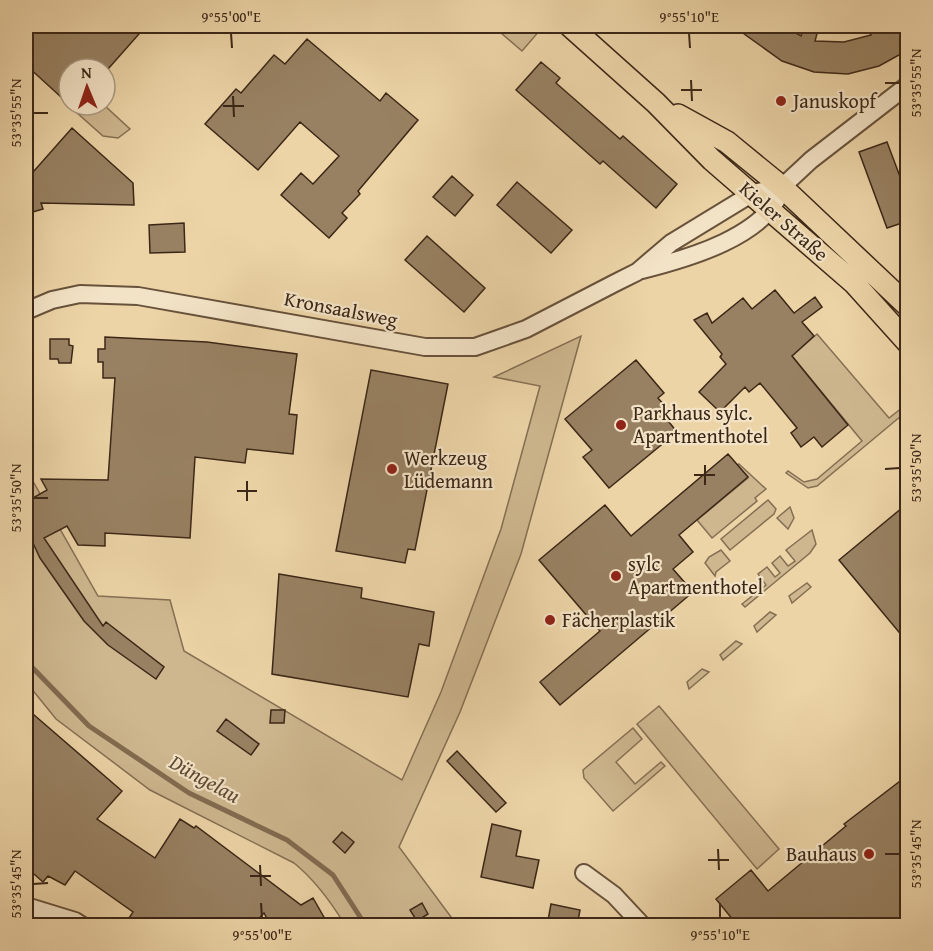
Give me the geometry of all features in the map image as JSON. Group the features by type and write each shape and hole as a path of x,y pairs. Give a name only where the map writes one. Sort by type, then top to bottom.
{"main road":[{"name":"Kieler Straße","path":"570,26 656,103 712,160 772,209 854,283 908,343"},
{"name":"Kieler Straße","path":"656,103 727,142 782,187 908,306"}],"street":[{"path":"782,187 811,159 908,85"},
{"name":"Kronsaalsweg","path":"26,311 52,300 80,294 138,296 425,347 458,349 498,341 526,329 636,272 671,243 753,194 782,187"},
{"name":"Kronsaalsweg","path":"636,272 677,262 744,231 772,209 782,187"},
{"path":"584,873 614,895 643,926"},
{"path":"26,906 75,921 83,926"}],"shaded area":[{"path":"493,26 536,26 541,29 522,51"},
{"path":"82,117 117,117 130,129 118,138 103,136"},
{"path":"817,334 889,418 907,404 907,411 817,486 808,488 786,473 788,471 804,482 817,479 862,441 792,356"},
{"path":"581,336 521,554 460,712 399,847 457,925 345,925 322,892 294,863 150,790 56,719 26,682 26,469 98,596 170,600 184,651 402,780 441,692 501,529 540,386 494,377"},
{"path":"739,464 766,489 755,498 757,501 712,538 697,520 748,478 737,465"},
{"path":"768,500 776,509 774,514 730,550 721,539"},
{"path":"790,507 794,518 788,529 777,518"},
{"path":"812,530 816,544 810,553 745,607 742,604 766,585 758,574 767,567 775,577 780,573 772,563 780,556 788,566 795,561 786,550"},
{"path":"721,550 730,561 716,572 715,576 705,563 709,557"},
{"path":"807,583 811,587 792,603 789,596"},
{"path":"770,612 776,615 757,632 754,626"},
{"path":"736,641 742,644 723,660 720,655"},
{"path":"702,669 709,672 689,689 687,682"},
{"path":"659,706 779,849 757,869 637,724"},
{"path":"633,728 642,739 616,762 635,784 661,762 665,766 613,811 584,778 583,770"}],"building":[{"path":"26,26 146,26 117,59 117,57 57,57 57,93 26,65"},
{"path":"733,26 783,26 801,36 804,26 818,30 815,41 844,42 871,35 867,26 908,26 908,50 879,66 848,74 814,72 782,61"},
{"path":"307,39 380,101 386,93 418,120 358,191 360,194 342,213 347,218 329,238 281,195 301,173 313,184 339,156 300,122 258,170 205,124 236,89 241,93 274,55 285,64"},
{"path":"541,62 560,78 556,83 620,139 623,136 677,184 656,208 603,161 600,164 516,90"},
{"path":"72,128 133,183 134,205 41,203 43,209 26,214 26,180"},
{"path":"887,142 908,198 908,221 887,228 859,152"},
{"path":"452,176 473,195 455,216 433,197"},
{"path":"517,182 572,230 551,253 497,205"},
{"path":"184,223 185,252 150,253 149,225"},
{"path":"427,236 485,288 464,312 405,260"},
{"path":"775,290 794,313 815,297 822,307 802,322 814,336 792,356 848,425 822,447 814,437 801,447 791,433 797,428 760,383 749,392 745,387 720,412 699,392 726,364 720,357 722,354 694,320 707,313 712,323 743,298 752,309"},
{"path":"105,337 207,342 297,354 289,414 297,415 293,454 247,449 245,463 195,457 190,538 105,533 105,546 78,545 67,526 44,538 103,626 106,622 164,667 156,679 108,645 84,621 40,558 26,528 26,502 47,490 41,479 108,480 115,378 103,378 103,362 98,362 98,349 105,349"},
{"path":"50,339 69,339 69,345 73,346 71,363 59,363 58,359 50,359"},
{"name":"Parkhaus sylc. Apartmenthotel","path":"636,360 664,393 658,398 666,407 660,411 677,432 609,488 583,457 592,450 565,419"},
{"name":"Werkzeug Lüdemann","path":"371,370 448,384 415,550 408,549 405,563 336,551"},
{"name":"sylc Apartmenthotel","path":"728,454 748,477 679,535 693,552 673,569 693,592 560,705 540,682 600,631 539,560 605,505 631,536"},
{"path":"908,503 908,643 839,560"},
{"path":"279,574 362,588 361,598 434,612 429,646 419,644 408,697 272,674"},
{"path":"26,708 122,791 97,819 155,858 180,819 194,828 196,826 301,905 313,898 329,926 271,926 264,913 252,926 140,926 129,918 133,912 75,871 65,885 48,876 43,882 26,867"},
{"path":"271,710 285,710 284,723 270,723"},
{"path":"226,719 259,744 251,755 217,731"},
{"path":"457,751 506,803 496,812 447,761"},
{"name":"Bauhaus","path":"908,775 908,926 738,926 716,899 751,870 768,891 846,826 844,824"},
{"path":"492,824 521,831 516,856 539,860 533,888 481,877"},
{"path":"342,832 354,842 345,853 333,842"},
{"path":"422,903 428,914 417,921 410,910"},
{"path":"551,904 580,910 577,926 547,926"}],"waterway":[{"name":"Düngelau","path":"26,661 89,726 189,793 287,840 333,875 366,926"}],"place":[{"name":"Januskopf","path":"781,101"},
{"name":"Parkhaus sylc. Apartmenthotel","path":"621,425"},
{"name":"Werkzeug Lüdemann","path":"392,469"},
{"name":"sylc Apartmenthotel","path":"616,576"},
{"name":"Fächerplastik","path":"550,620"},
{"name":"Bauhaus","path":"869,854"}]}
